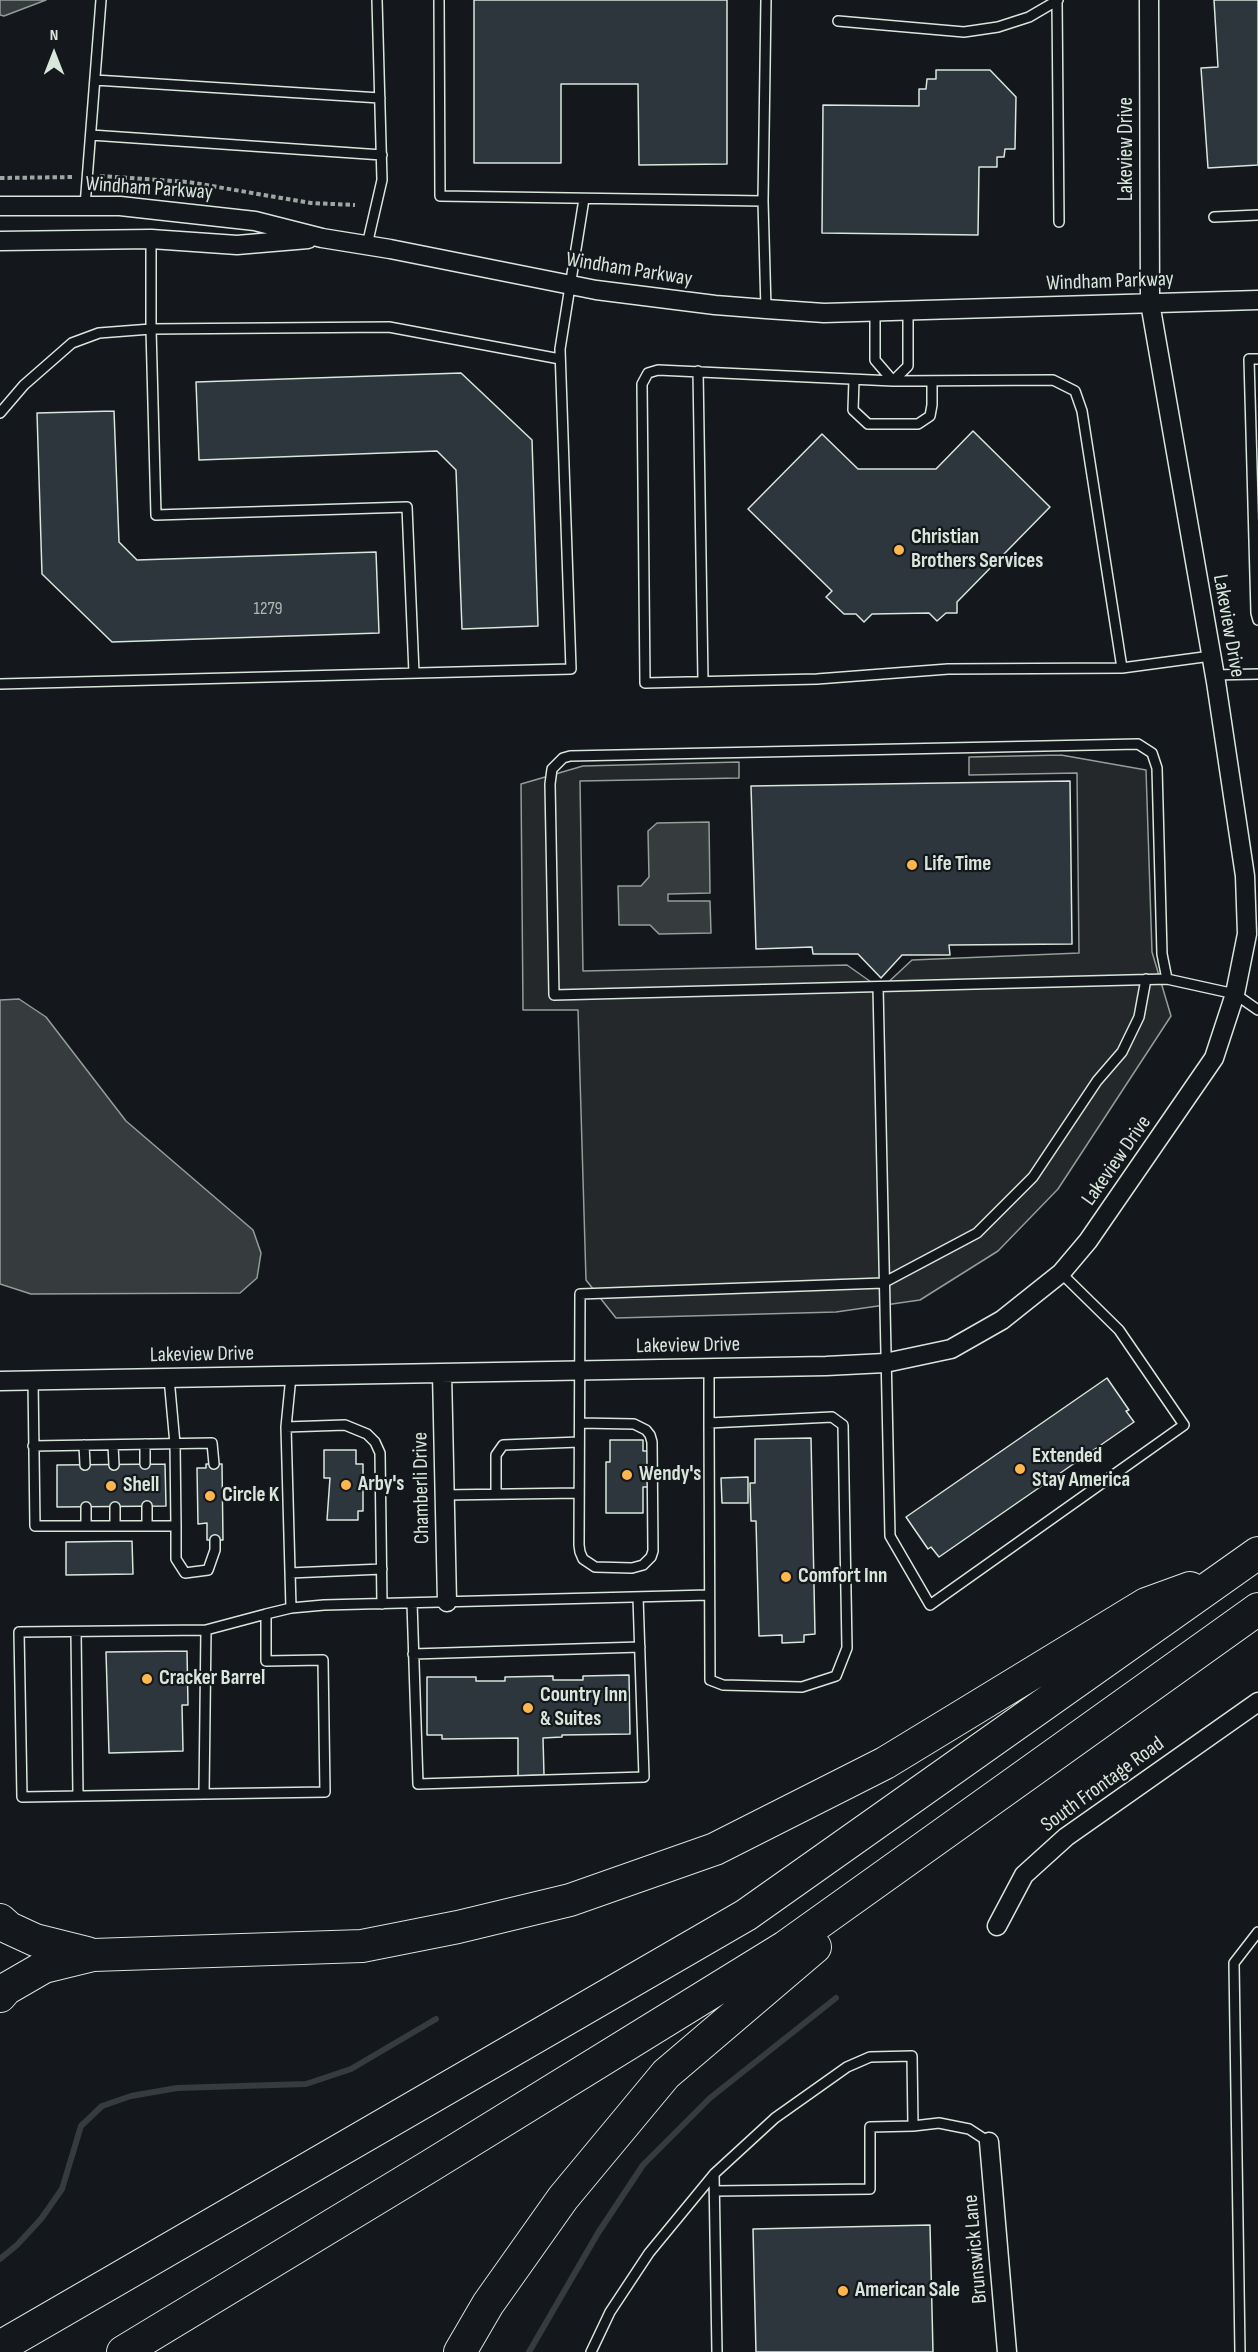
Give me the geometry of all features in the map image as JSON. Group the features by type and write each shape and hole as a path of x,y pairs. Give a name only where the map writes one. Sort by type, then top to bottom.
{"highway":[{"path":"0,2347 747,1915 1258,1553"},
{"path":"0,1996 6,1989 44,1967 93,1955 362,1946 458,1927 570,1900 715,1849 885,1763 1146,1604 1227,1574"},
{"path":"123,2352 785,1947 1258,1610"},
{"path":"460,2352 488,2304 563,2198 666,2074 870,1900 1258,1610"},
{"path":"0,1920 9,1928 35,1941 93,1955"}],"street":[{"name":"Lakeview Drive","path":"0,1381 885,1363 951,1349 1002,1320 1061,1273 1095,1232 1214,1058 1235,994 1247,934 1252,877 1214,675 1150,303 1149,0"},
{"name":"Windham Parkway","path":"0,206 86,206 167,210 244,219 322,238 571,285 715,305 766,309 824,313 1258,300"},
{"path":"0,240 151,239 237,245 322,238"},
{"name":"Chamberli Drive","path":"442,1373 447,1602"},
{"name":"South Frontage Road","path":"997,1926 1024,1875 1066,1837 1258,1702"},
{"name":"Brunswick Lane","path":"989,2142 1007,2352"}],"lane":[{"path":"86,206 101,0"},
{"path":"367,245 382,180 377,0"},
{"path":"439,0 440,196 763,201"},
{"path":"766,0 763,201 766,309"},
{"path":"838,21 862,21 912,29 964,32 998,27 1029,17 1058,0"},
{"path":"1058,0 1059,222"},
{"path":"95,80 380,98"},
{"path":"91,135 382,155"},
{"path":"0,684 571,669 560,349 584,199"},
{"path":"1214,217 1258,215"},
{"path":"151,239 156,515 407,507 414,673"},
{"path":"892,381 908,366 908,310"},
{"path":"875,312 875,360 892,381"},
{"path":"0,413 24,385 72,343 99,333 151,329 388,327 561,359"},
{"path":"1258,359 1249,359 1258,620"},
{"path":"1122,668 1082,411 1075,392 1053,380 892,381 658,370 648,373 642,384 645,683 817,678 948,669 1122,668 1211,656"},
{"path":"698,372 703,681"},
{"path":"854,380 853,410 868,424 918,424 930,416 932,381"},
{"path":"1214,675 1258,674"},
{"path":"1167,979 1162,954 1157,768 1152,753 1138,744 570,756 563,758 552,769 550,784 554,995 1167,979 1235,994 1258,1010"},
{"path":"580,1423 634,1424 646,1430 650,1436 652,1442 653,1551 648,1562 638,1568 595,1567 583,1559 579,1545 580,1294 883,1283 977,1233 1033,1178 1097,1081 1122,1052 1139,1017 1146,979"},
{"path":"878,987 890,1536 930,1605 1185,1425 1119,1330 1061,1273"},
{"path":"708,1368 708,1423 710,1595 710,1680 715,1683 802,1687 836,1676 847,1648 843,1425 832,1417 708,1423"},
{"path":"291,1376 286,1427 291,1608"},
{"path":"169,1378 175,1443 176,1559 185,1572 208,1570 215,1550 215,1540"},
{"path":"33,1380 35,1526 176,1526"},
{"path":"286,1427 345,1425 367,1434 375,1442 380,1453 382,1604"},
{"path":"496,1494 496,1455 503,1445 579,1442"},
{"path":"33,1446 212,1443 214,1464"},
{"path":"145,1444 145,1464"},
{"path":"84,1445 85,1465"},
{"path":"113,1445 114,1465"},
{"path":"444,1495 579,1494"},
{"path":"147,1506 147,1526"},
{"path":"86,1507 86,1526"},
{"path":"115,1507 116,1526"},
{"path":"290,1573 382,1569"},
{"path":"266,1614 266,1660 323,1660 325,1792 22,1797 19,1632 206,1630 266,1614 291,1608 710,1595"},
{"path":"411,1603 418,1784 644,1777 638,1597"},
{"path":"204,1794 206,1630"},
{"path":"76,1632 78,1796"},
{"path":"413,1654 640,1647"},
{"path":"1240,2352 1234,1963 1258,1932"},
{"path":"591,2352 610,2312 649,2253 714,2174 775,2118 847,2067 870,2057 912,2056 913,2126"},
{"path":"715,2191 870,2189 870,2127 939,2123 969,2128 989,2142"},
{"path":"714,2174 717,2352"}],"path":[{"path":"0,178 88,176 188,182 311,203 355,205"}],"shaded area":[{"path":"0,0 46,0 4,16 0,15"},
{"path":"1061,755 1146,770 1152,952 1171,1016 1058,1189 998,1251 920,1300 836,1312 616,1318 586,1280 578,1010 523,1010 521,784 583,766 739,762 739,778 580,781 583,971 847,965 881,989 912,960 1079,953 1077,773 969,775 969,757"},
{"path":"709,822 710,893 668,894 668,901 710,901 711,933 659,934 650,925 619,925 618,886 641,886 649,877 648,831 657,823"},
{"path":"19,999 46,1017 126,1121 253,1230 261,1253 257,1278 240,1293 31,1294 0,1284 0,1000"}],"building":[{"path":"474,0 727,0 727,164 639,165 638,84 561,84 561,163 474,163"},
{"path":"1214,0 1258,0 1258,165 1208,168 1201,68 1218,67"},
{"path":"936,70 990,70 1016,97 1015,149 1005,149 1004,157 997,157 997,167 979,167 978,235 822,233 823,105 919,106 919,89 926,89 927,79 936,79"},
{"path":"461,373 532,440 538,626 462,629 456,470 437,451 199,460 196,382"},
{"path":"114,411 119,542 137,560 376,552 379,633 112,642 42,574 37,413"},
{"name":"Christian Brothers Services","path":"973,431 1050,507 957,602 957,613 946,613 937,621 929,613 872,614 864,622 856,614 844,614 826,597 832,591 748,509 822,434 858,469 936,469"},
{"name":"Life Time","path":"1070,781 1072,944 949,945 950,955 902,955 881,978 858,954 813,954 812,947 756,949 751,786"},
{"name":"Extended Stay America","path":"1107,1378 1129,1410 1126,1411 1134,1422 939,1557 931,1547 928,1549 906,1517"},
{"name":"Comfort Inn","path":"811,1438 815,1634 804,1635 804,1642 782,1643 782,1635 759,1636 756,1521 751,1521 750,1483 755,1483 755,1439"},
{"name":"Wendy's","path":"610,1440 643,1440 643,1451 648,1451 648,1487 643,1487 643,1513 606,1513 606,1462 610,1462"},
{"name":"Arby's","path":"324,1450 356,1450 356,1464 363,1464 363,1511 358,1511 358,1520 327,1520 330,1478 324,1478"},
{"name":"Shell","path":"165,1464 166,1506 57,1507 57,1465"},
{"name":"Circle K","path":"206,1464 222,1464 223,1540 207,1540 207,1523 198,1524 197,1468 206,1468"},
{"path":"748,1477 748,1503 722,1503 721,1478"},
{"path":"132,1541 133,1574 66,1575 66,1542"},
{"name":"Cracker Barrel","path":"187,1651 188,1705 182,1705 183,1751 109,1753 106,1652"},
{"name":"Country Inn & Suites","path":"629,1675 630,1734 562,1735 562,1737 543,1738 544,1775 518,1776 518,1738 442,1739 442,1735 427,1735 427,1677 476,1677 476,1681 505,1681 505,1677 553,1676 553,1680 583,1680 583,1676"},
{"name":"American Sale","path":"930,2225 933,2352 756,2352 753,2229"}],"waterway":[{"path":"529,2352 598,2233 643,2165 710,2098 836,1998"},
{"path":"0,2259 17,2245 41,2219 62,2189 81,2126 102,2106 131,2096 177,2088 306,2084 351,2069 436,2019"}],"place":[{"name":"Christian Brothers Services","path":"899,550"},
{"name":"Life Time","path":"912,865"},
{"name":"Extended Stay America","path":"1020,1469"},
{"name":"Wendy's","path":"627,1475"},
{"name":"Arby's","path":"346,1485"},
{"name":"Shell","path":"111,1486"},
{"name":"Circle K","path":"210,1496"},
{"name":"Comfort Inn","path":"786,1577"},
{"name":"Cracker Barrel","path":"147,1679"},
{"name":"Country Inn & Suites","path":"528,1708"},
{"name":"American Sale","path":"843,2291"}]}
